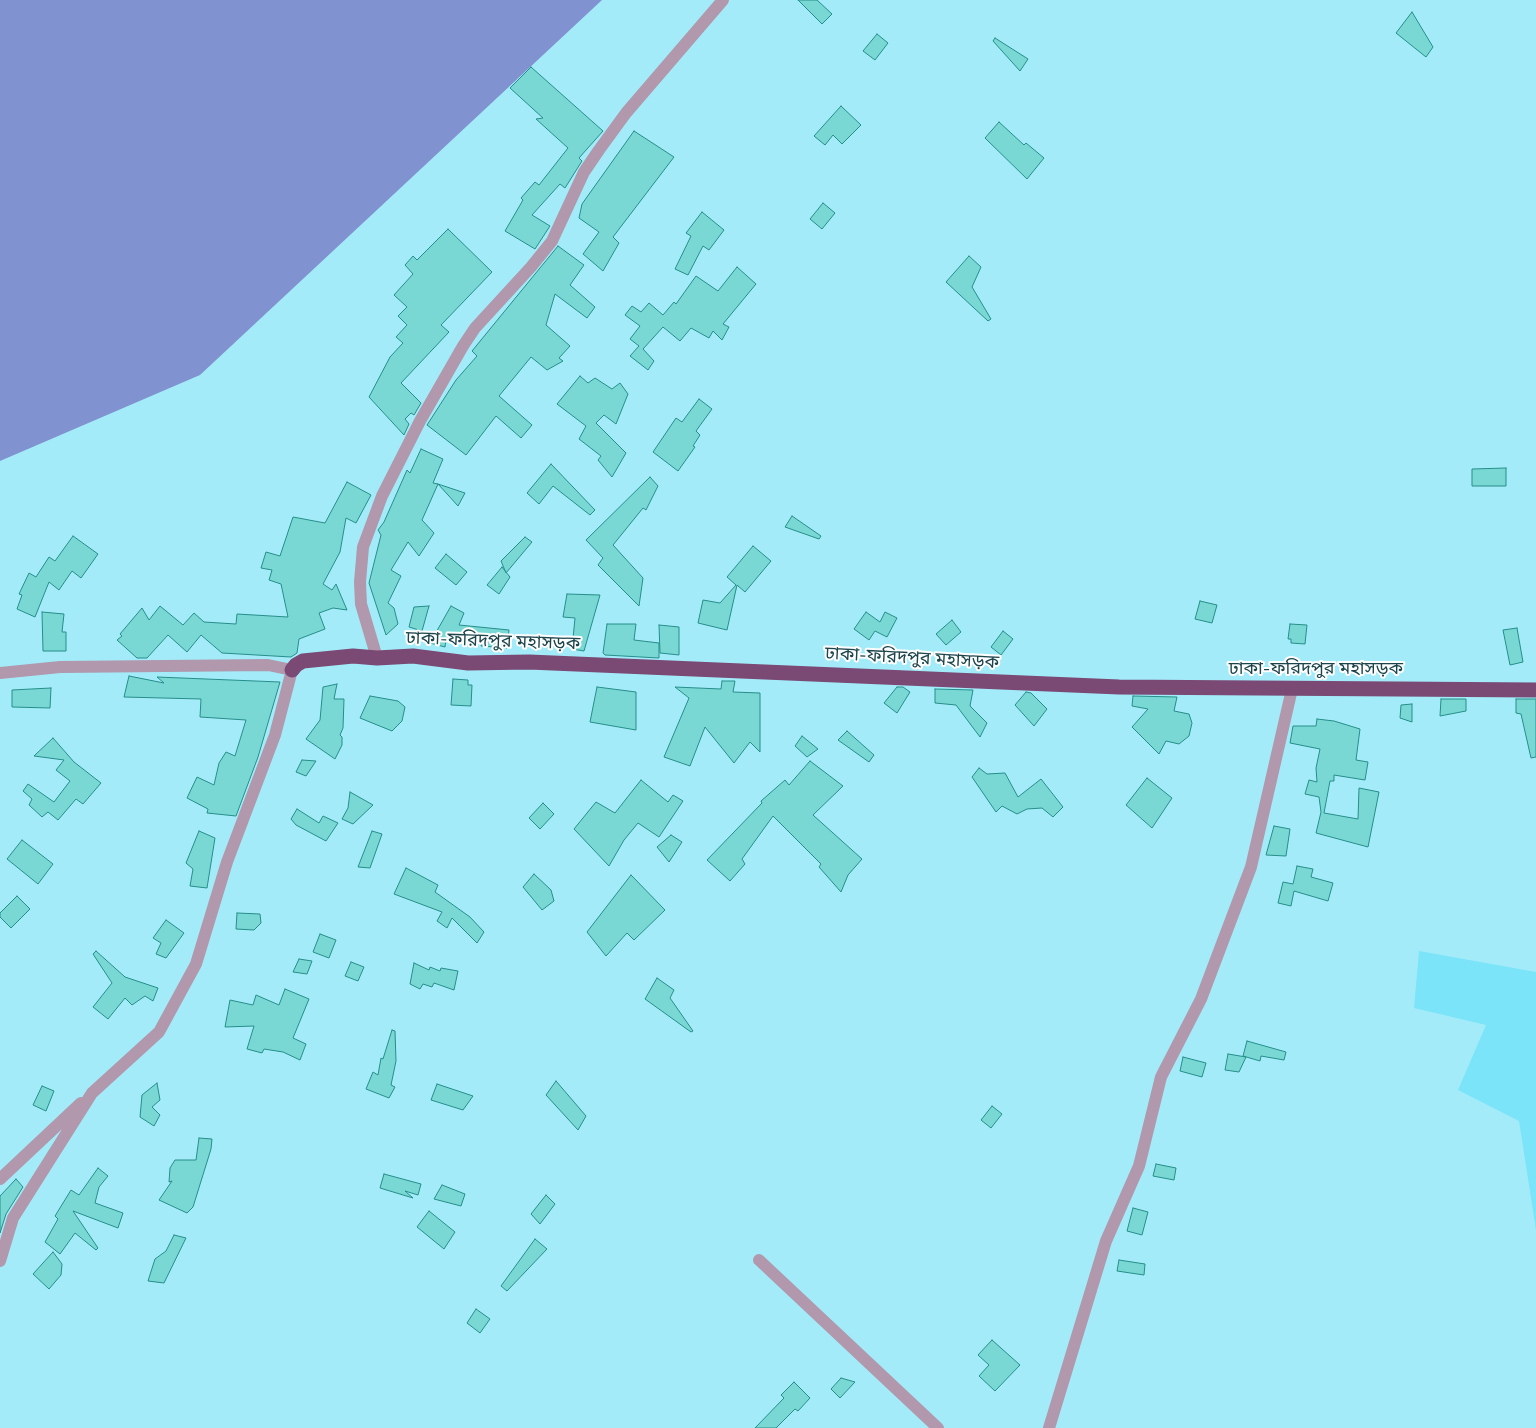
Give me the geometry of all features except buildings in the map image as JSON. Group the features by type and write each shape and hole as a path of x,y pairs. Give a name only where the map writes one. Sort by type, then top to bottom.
{"highway":[{"name":"ঢাকা-ফরিদপুর মহাসড়ক","path":"292,670 303,661 353,656 377,658 413,656 468,663 529,662 1119,688 1536,690"}],"street":[{"path":"377,658 361,604 360,582 363,547 382,496 420,421 471,334 532,267 552,241 584,172 604,142 626,113 723,0"},
{"path":"0,673 60,667 268,665 292,670 274,735 227,862 196,964 159,1032 0,1179"},
{"path":"1049,1428 1106,1241 1140,1166 1162,1077 1201,999 1251,867 1292,689"},
{"path":"0,1261 14,1218 92,1092"},
{"path":"759,1260 938,1428"}],"shaded area":[{"path":"0,0 602,0 200,375 0,461"},
{"path":"1419,951 1536,972 1536,1230 1519,1121 1458,1090 1486,1025 1414,1008"}]}
